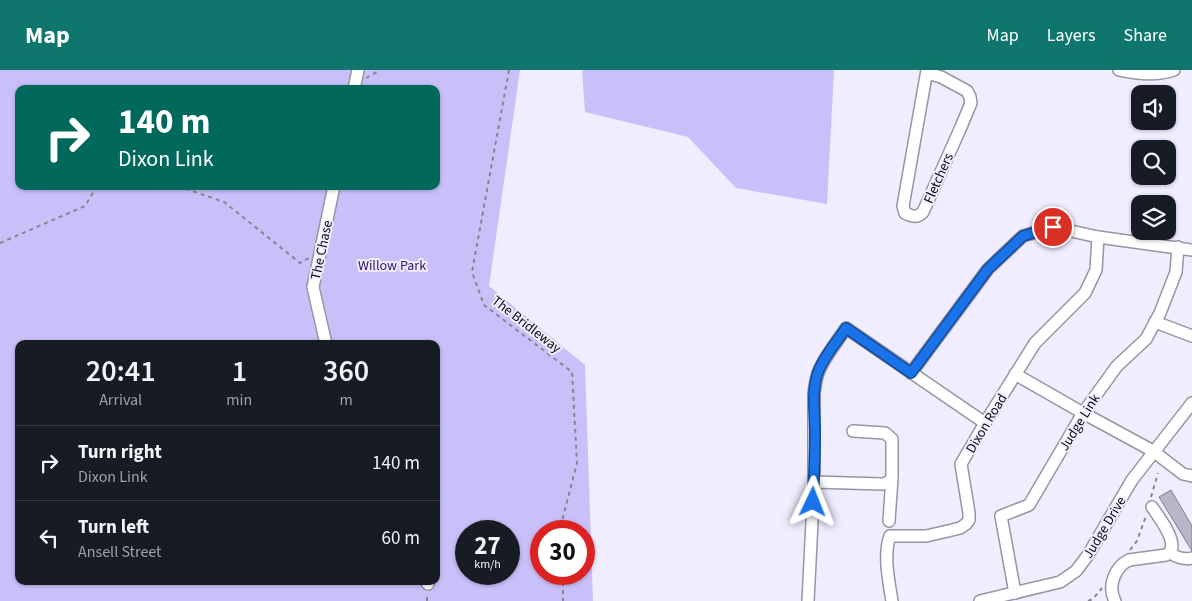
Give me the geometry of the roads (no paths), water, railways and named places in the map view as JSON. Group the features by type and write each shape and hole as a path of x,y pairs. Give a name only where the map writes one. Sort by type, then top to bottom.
{"street":[{"path":"355,85 358,70"},
{"path":"1119,70 1136,74 1166,73 1174,70"},
{"name":"Fletchers","path":"927,71 967,91 970,103 923,212 918,216 912,216 905,213 903,206 927,71"},
{"name":"The Chase","path":"325,340 313,287 333,190"},
{"path":"911,373 988,269 1023,236 1053,227 1098,237 1192,250"},
{"name":"Dixon Road","path":"892,601 887,550 890,536 926,536 960,528 969,520 961,464 1035,343 1085,293 1096,270 1098,237"},
{"name":"Judge Link","path":"1015,592 1001,516 1029,505 1083,413 1117,366 1146,339 1160,313 1176,272 1178,247"},
{"path":"1155,322 1192,336"},
{"path":"808,601 814,482 814,393 818,372 846,328 985,422"},
{"path":"1015,374 1153,451 1183,474 1192,476"},
{"name":"Judge Drive","path":"980,601 1060,582 1076,571 1132,480 1192,403"},
{"path":"853,431 882,432 892,438 889,521"},
{"path":"814,482 882,484 887,483 892,478"},
{"path":"1150,505 1171,538 1172,550 1170,553"},
{"path":"1115,601 1112,594 1112,581 1124,562 1170,553 1187,559 1192,558"}],"park label":[{"name":"Willow Park","path":"392,265"}]}
